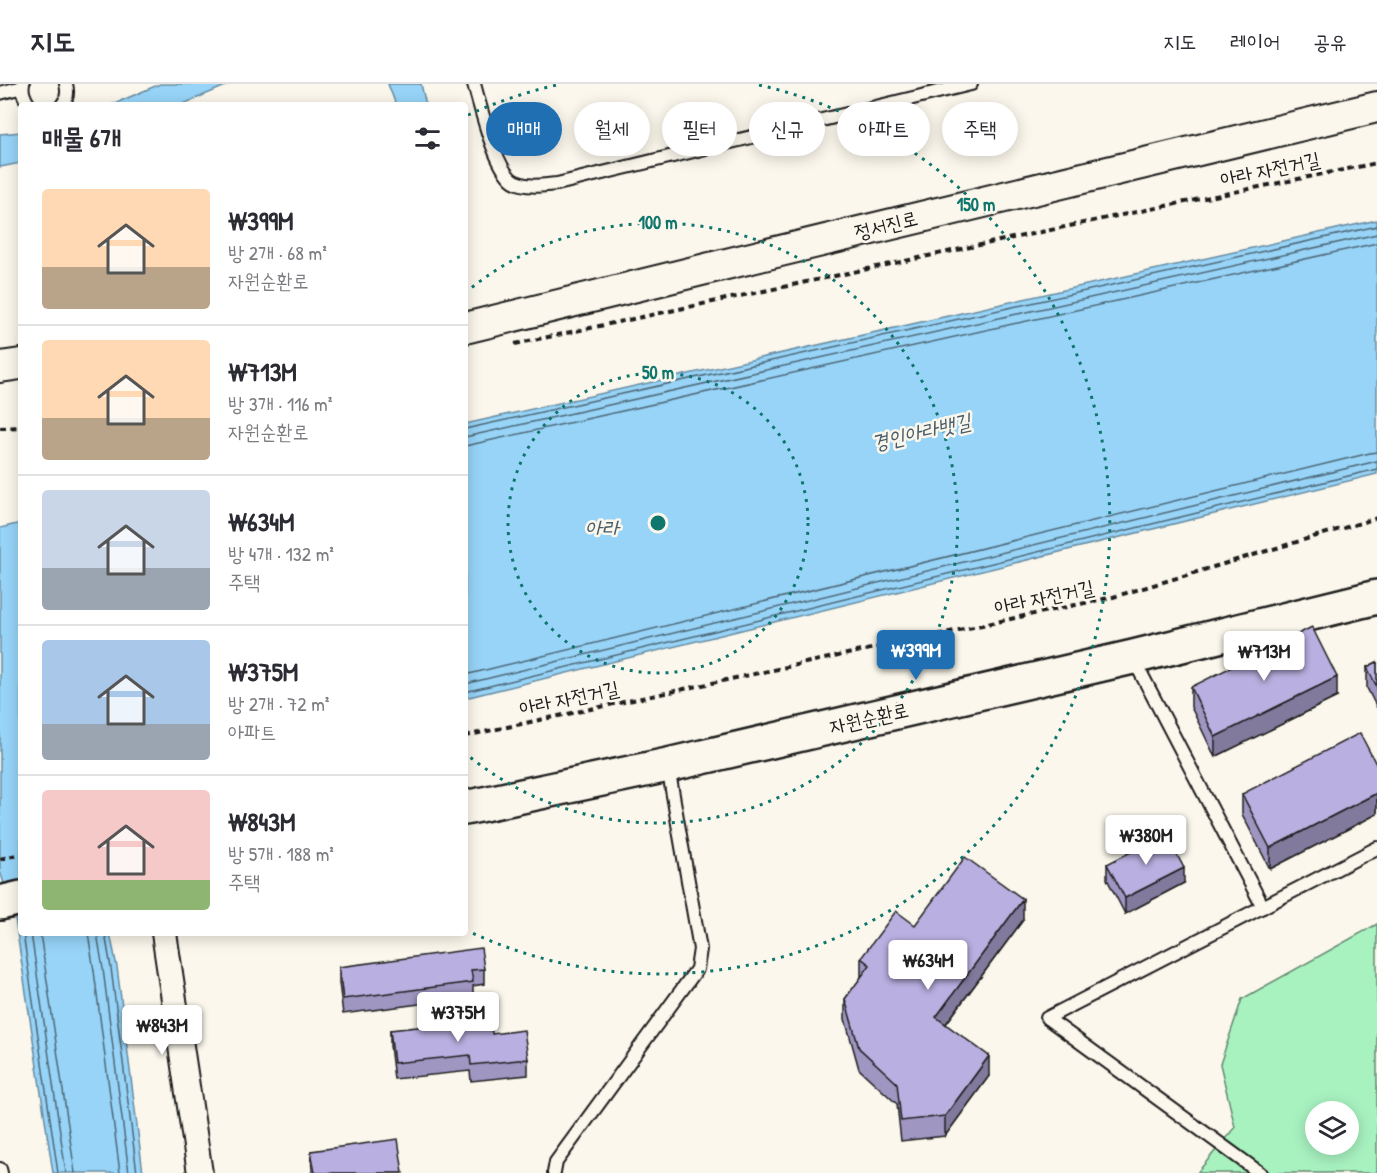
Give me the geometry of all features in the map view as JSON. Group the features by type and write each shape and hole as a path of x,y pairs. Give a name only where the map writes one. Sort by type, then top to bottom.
{"main road":[{"name":"자원순환로","path":"468,807 668,765 1133,657 1377,597"},
{"path":"0,903 18,899"}],"street":[{"name":"정서진로","path":"468,327 1377,107"},
{"path":"0,367 18,364"},
{"path":"164,936 200,1173"}],"lane":[{"path":"65,102 68,94 67,84"},
{"path":"474,84 502,168 513,182 528,186 558,184 971,84"},
{"path":"0,93 23,86 28,102"},
{"path":"1133,657 1263,907"},
{"path":"554,1173 556,1162 696,969 700,949 668,765"},
{"path":"1260,1173 1047,1018 1377,848"}],"path":[{"name":"아라 자전거길","path":"512,344 1377,163"},
{"path":"0,428 18,427"},
{"name":"아라 자전거길","path":"468,735 1113,597 1377,518"},
{"path":"0,859 18,855"}],"green space":[{"path":"1377,924 1377,1173 1197,1173 1235,1127 1220,1064 1242,999"}],"water":[{"path":"160,84 230,84 188,102 118,102"},
{"path":"388,84 421,84 425,102 395,102"},
{"path":"18,132 18,164 0,167 0,134"},
{"name":"아라","path":"1377,220 1377,474 468,697 468,423"},
{"path":"18,524 18,936 111,936 117,967 143,1173 53,1173 15,919 0,871 0,528"}],"building":[{"path":"1312,627 1337,677 1215,737 1191,687"},
{"path":"1377,662 1377,687 1367,667"},
{"path":"1360,733 1377,766 1377,793 1270,848 1242,794"},
{"path":"1166,834 1184,868 1125,898 1107,864"},
{"path":"965,857 1023,899 936,1017 989,1056 945,1116 901,1121 897,1083 859,1048 845,999 870,965 861,958 896,911 915,925"},
{"path":"481,948 484,969 471,970 473,982 343,999 339,967"},
{"path":"490,1019 492,1034 524,1030 528,1059 471,1065 470,1055 394,1063 390,1030"},
{"path":"398,1139 403,1173 315,1173 311,1151"}],"water label":[{"name":"경인아라뱃길","path":"921,432"}]}
